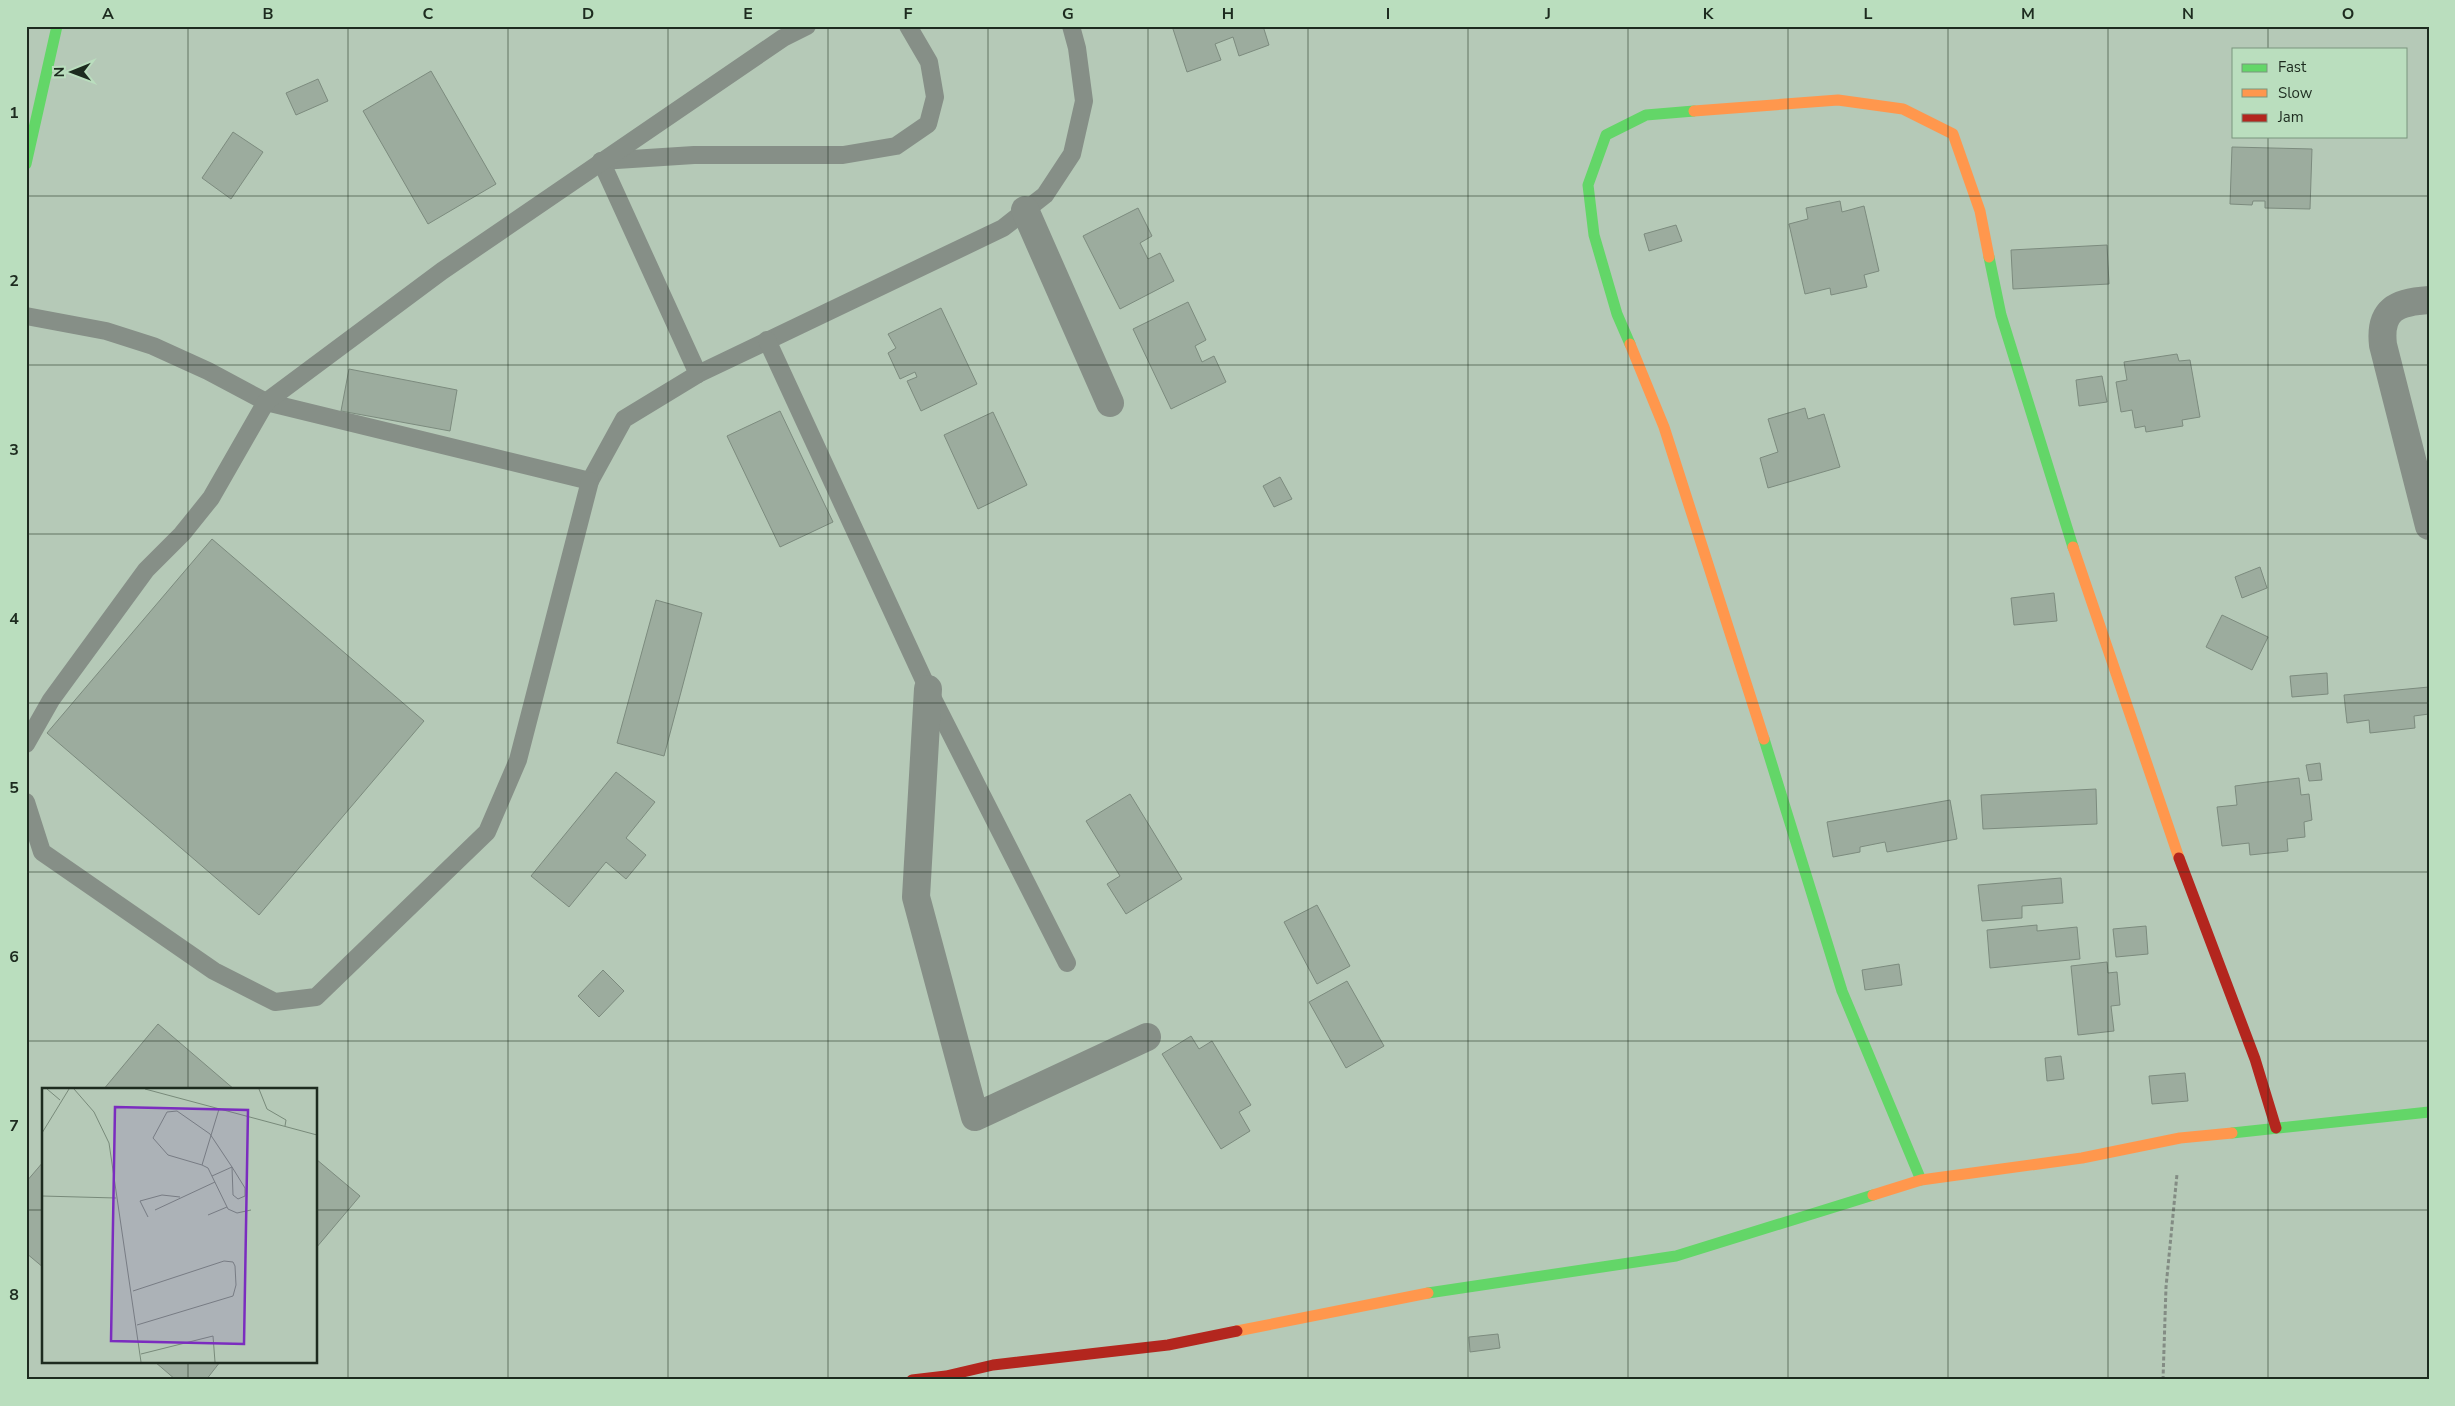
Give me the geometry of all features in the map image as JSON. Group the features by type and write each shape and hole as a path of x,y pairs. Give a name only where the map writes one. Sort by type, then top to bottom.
{"main road":[{"path":"26,164 57,26"},
{"path":"1921,1180 1842,990 1723,605 1664,427 1617,314 1594,234 1588,185 1606,135 1646,115 1838,100 1903,109 1953,134 1980,211 2001,316 2053,487 2166,825 2255,1059 2276,1128"},
{"path":"912,1380 946,1378 993,1365 1168,1346 1407,1296 1496,1281 1676,1256 1921,1180 2082,1158 2180,1138 2408,1116 2429,1112"}],"street":[{"path":"1025,210 1110,403"},
{"path":"2429,300 2402,304 2386,315 2381,329 2383,345 2429,526"},
{"path":"928,689 916,897 975,1118 1147,1037"}],"lane":[{"path":"26,744 51,700 146,570 182,534 211,498 266,402 442,271 783,38 807,26"},
{"path":"601,161 704,155 843,155 896,146 928,124 935,97 929,62 908,26"},
{"path":"26,802 42,852 214,971 275,1002 316,997 487,832 518,760 590,481 624,419 698,374 1004,228 1045,195 1072,154 1084,101 1077,48 1071,26"},
{"path":"601,161 698,374"},
{"path":"26,316 106,331 153,346 208,371 266,402 590,481"},
{"path":"767,340 928,689 1067,963"}],"path":[{"path":"2163,1380 2166,1287 2180,1138"}],"building":[{"path":"1172,26 1263,26 1269,45 1239,56 1233,37 1215,44 1221,60 1187,72"},
{"path":"431,71 496,184 428,224 363,111"},
{"path":"318,79 328,101 296,115 286,93"},
{"path":"233,132 263,152 231,199 202,178"},
{"path":"2232,147 2312,149 2310,209 2265,208 2265,201 2253,201 2252,205 2230,204"},
{"path":"1840,201 1842,212 1864,206 1879,271 1864,275 1867,287 1831,295 1830,288 1805,294 1789,224 1808,219 1806,208"},
{"path":"1138,208 1152,236 1140,243 1148,259 1160,253 1174,281 1120,309 1083,236"},
{"path":"1676,225 1682,241 1649,251 1644,234"},
{"path":"2107,245 2109,284 2013,289 2011,250"},
{"path":"1188,302 1206,340 1195,346 1202,362 1214,356 1226,382 1171,409 1133,329"},
{"path":"941,308 977,384 921,411 907,381 917,377 915,372 900,379 888,353 896,348 888,334"},
{"path":"2177,354 2179,361 2190,360 2200,417 2182,420 2183,426 2146,432 2145,426 2135,428 2132,410 2121,412 2116,382 2127,380 2124,362"},
{"path":"349,369 457,390 450,431 341,411"},
{"path":"2102,376 2107,402 2079,406 2076,380"},
{"path":"1805,408 1808,419 1824,414 1840,467 1768,488 1760,458 1778,452 1768,419"},
{"path":"780,411 833,522 780,547 727,436"},
{"path":"993,412 1027,485 978,509 944,435"},
{"path":"1280,477 1292,499 1274,507 1263,486"},
{"path":"212,539 424,721 259,915 47,733"},
{"path":"2260,567 2267,588 2242,598 2235,577"},
{"path":"2054,593 2057,621 2014,625 2011,598"},
{"path":"656,600 702,613 664,756 617,743"},
{"path":"2222,615 2268,637 2252,670 2206,647"},
{"path":"2327,673 2328,694 2292,697 2290,676"},
{"path":"2429,687 2429,714 2414,716 2415,728 2370,733 2369,720 2347,723 2344,695"},
{"path":"2320,763 2322,780 2309,781 2306,765"},
{"path":"616,772 655,802 626,838 646,855 626,879 606,862 569,907 531,876"},
{"path":"2299,778 2301,795 2309,794 2312,820 2304,822 2305,837 2287,839 2288,851 2250,855 2249,843 2222,846 2217,807 2237,805 2235,786"},
{"path":"2096,789 2097,824 1983,829 1981,795"},
{"path":"1130,794 1182,879 1126,914 1107,884 1120,876 1086,821"},
{"path":"1950,800 1957,839 1887,852 1885,842 1860,847 1860,852 1833,857 1827,822"},
{"path":"2061,878 2063,903 2022,906 2022,918 1982,921 1978,885"},
{"path":"1317,905 1350,966 1317,984 1284,922"},
{"path":"2037,925 2037,931 2077,927 2080,959 1990,968 1987,930"},
{"path":"2146,926 2148,954 2116,957 2113,929"},
{"path":"2107,962 2108,973 2117,972 2120,1005 2111,1006 2114,1031 2078,1035 2071,966"},
{"path":"1899,964 1902,985 1865,990 1862,970"},
{"path":"603,970 624,991 599,1017 578,996"},
{"path":"1347,981 1384,1046 1346,1068 1309,1002"},
{"path":"158,1024 233,1088 105,1088"},
{"path":"1191,1036 1199,1049 1212,1041 1251,1105 1239,1112 1250,1131 1221,1149 1162,1054"},
{"path":"2061,1056 2064,1079 2047,1081 2045,1058"},
{"path":"2185,1073 2188,1101 2152,1104 2149,1076"},
{"path":"318,1161 360,1196 318,1246"},
{"path":"42,1163 42,1266 26,1253 26,1182"},
{"path":"1498,1334 1500,1348 1470,1352 1469,1337"},
{"path":"157,1364 218,1364 206,1380 176,1380"}],"traffic: fast":[{"path":"26,164 57,26"},
{"path":"1630,344 1617,314 1594,235 1588,185 1606,135 1646,115 1694,111"},
{"path":"1989,257 2001,315 2073,547"},
{"path":"1764,739 1842,991 1921,1180"},
{"path":"2232,1133 2429,1112"},
{"path":"1428,1293 1676,1256 1873,1195"}],"traffic: slow":[{"path":"1694,111 1838,100 1903,109 1953,134 1980,211 1989,257"},
{"path":"1630,344 1664,427 1764,739"},
{"path":"2073,547 2179,858"},
{"path":"1873,1195 1921,1180 2082,1158 2180,1138 2232,1133"},
{"path":"1237,1331 1428,1293"}],"traffic: jam":[{"path":"2179,858 2255,1059 2276,1128"},
{"path":"912,1380 946,1376 993,1365 1168,1345 1237,1331"}]}
